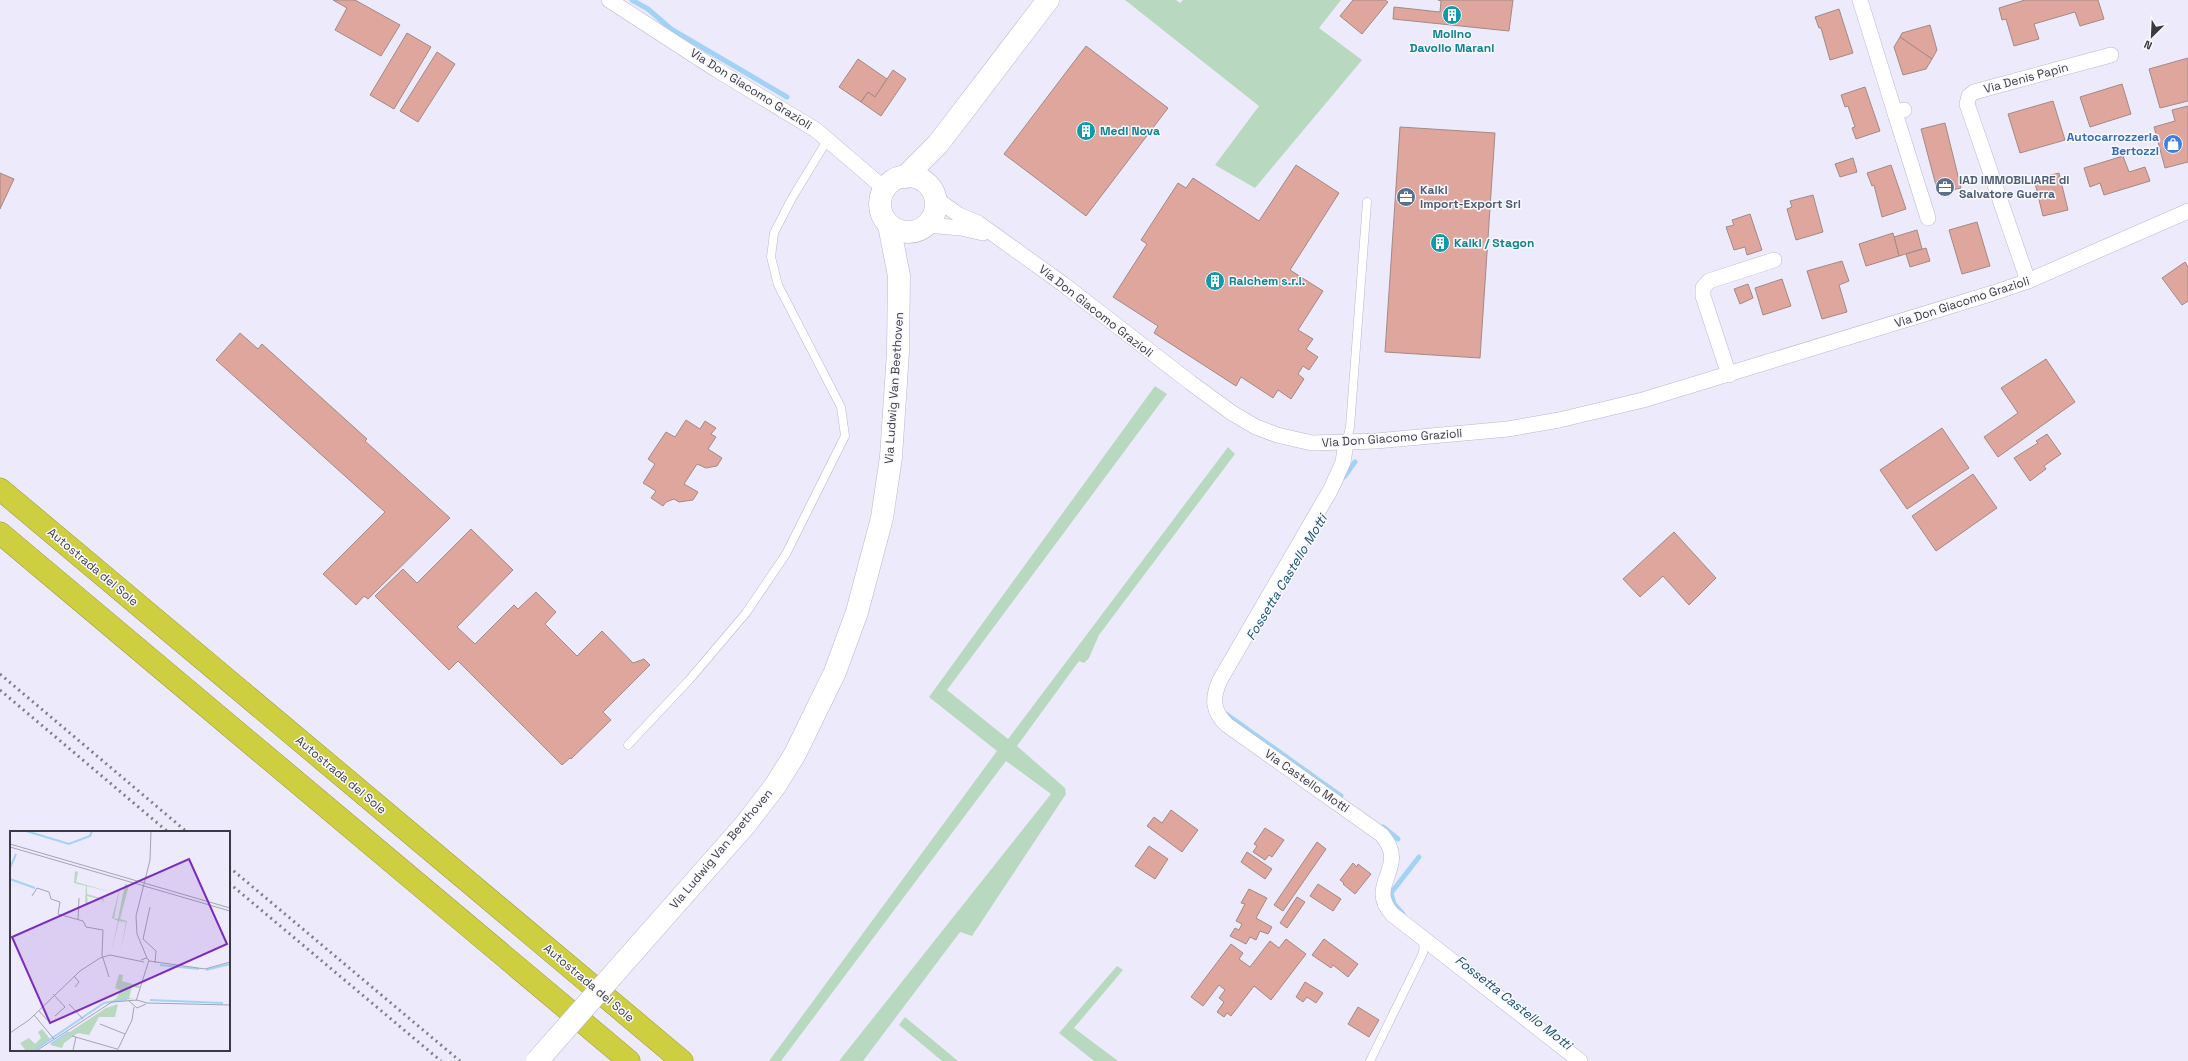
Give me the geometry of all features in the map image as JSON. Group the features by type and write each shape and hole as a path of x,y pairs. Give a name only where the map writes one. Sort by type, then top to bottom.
{"highway":[{"name":"Autostrada del Sole","path":"0,489 682,1061"},
{"path":"0,533 629,1061"}],"street":[{"name":"Via Don Giacomo Grazioli","path":"609,0 717,70 816,130 885,189"},
{"name":"Via Ludwig Van Beethoven","path":"537,1061 745,825 775,786 807,732 835,672 857,612 882,518 891,457 898,352 899,276 889,224 883,216 880,207 881,198 885,189 894,180 905,177 938,144 1048,0"},
{"path":"1860,0 1900,112 1928,218"},
{"name":"Via Denis Papin","path":"2028,281 1967,104 1967,100 1974,92 2111,55"},
{"name":"Via Ludwig Van Beethoven","path":"899,276 924,227 933,217 932,167 938,144"},
{"path":"905,177 919,179 933,193"},
{"name":"Via Don Giacomo Grazioli","path":"933,193 959,215 978,223 1063,284 1232,413 1256,427 1277,435 1312,443 1346,443 1508,429 1559,420 1644,400 1729,375 2028,281 2188,211"},
{"path":"889,224 904,232 924,227"},
{"name":"Via Don Giacomo Grazioli","path":"924,227 961,228 993,235"},
{"path":"1729,375 1703,296 1704,288 1709,281 1774,260"},
{"name":"Via Castello Motti","path":"1346,443 1343,462 1331,489 1215,690 1214,704 1217,713 1227,725 1382,835 1388,842 1392,856 1382,893 1384,906 1580,1061"}],"lane":[{"path":"628,745 690,679 746,613 786,554 845,436 841,407 778,284 771,257 774,233 792,198 828,139"},
{"path":"1346,443 1351,419 1367,202"},
{"path":"1370,1061 1423,953 1424,939"}],"green space":[{"path":"1125,0 1176,0 1180,3 1183,0 1341,0 1319,28 1362,60 1255,188 1215,165 1259,106"},
{"path":"1155,386 1167,394 947,690 1008,739 1228,447 1235,454 1099,635 1089,658 1084,663 1079,661 1017,746 1065,788 1066,794 972,936 960,932 863,1061 839,1061 1051,794 1006,761 781,1061 769,1061 997,751 929,697"},
{"path":"1117,966 1123,970 1074,1028 1118,1061 1094,1061 1059,1033"},
{"path":"905,1017 958,1061 942,1061 899,1025"}],"building":[{"path":"333,0 355,0 400,25 381,56 335,30 347,8"},
{"path":"1353,0 1385,0 1388,2 1362,34 1340,16"},
{"name":"Molino Davolio Marani","path":"1438,0 1513,0 1509,31 1393,19 1394,7 1440,12 1441,1"},
{"path":"2025,0 2098,0 2104,19 2080,26 2075,12 2034,24 2039,39 2014,46 2006,19 2002,20 1999,8"},
{"path":"1839,9 1853,53 1830,60 1821,28 1819,28 1815,17"},
{"path":"1930,25 1937,50 1932,59 1900,37 1902,33"},
{"path":"407,33 431,47 394,109 370,95"},
{"path":"1900,37 1932,59 1926,69 1903,75 1894,47"},
{"name":"Medi Nova","path":"1086,46 1168,108 1086,216 1004,154"},
{"path":"437,52 455,64 418,122 400,111"},
{"path":"2188,58 2188,101 2160,108 2149,69"},
{"path":"858,59 887,79 875,97 868,92 861,102 839,87"},
{"path":"893,70 906,79 881,116 861,102 868,92 875,97"},
{"path":"2122,84 2131,114 2090,127 2080,97"},
{"path":"1865,87 1880,131 1856,139 1852,128 1855,127 1848,106 1845,107 1841,95"},
{"path":"2053,101 2065,140 2020,153 2008,114"},
{"name":"Autocarrozzeria Bertozzi","path":"2188,106 2188,162 2165,168 2154,127 2175,121 2172,110"},
{"path":"1945,123 1961,188 1938,193 1921,129"},
{"name":"Kalki / Stagon","path":"1400,127 1495,133 1480,358 1385,352"},
{"path":"2123,156 2129,172 2145,167 2150,181 2104,195 2100,183 2090,187 2084,168"},
{"path":"1853,158 1857,172 1840,177 1835,164"},
{"name":"Raichem s.r.l.","path":"1296,165 1339,193 1290,270 1323,291 1298,330 1313,339 1306,349 1318,357 1309,370 1303,366 1298,374 1304,379 1291,399 1278,390 1273,398 1241,377 1236,386 1154,333 1158,326 1113,297 1147,244 1141,240 1178,183 1186,188 1193,178 1259,221"},
{"path":"1891,165 1906,209 1882,217 1874,185 1872,186 1867,173"},
{"path":"0,173 14,179 0,209"},
{"path":"2059,173 2068,210 2043,216 2034,179"},
{"path":"1813,195 1823,232 1796,240 1787,209 1792,207 1790,201"},
{"path":"1750,214 1762,250 1747,255 1745,247 1734,250 1726,227 1734,225 1732,220"},
{"path":"1977,222 1990,266 1962,274 1949,230"},
{"path":"1917,230 1922,249 1899,256 1894,237"},
{"path":"1893,233 1899,256 1866,266 1859,244"},
{"path":"1926,248 1930,261 1910,267 1906,254"},
{"path":"1842,261 1849,281 1839,285 1847,312 1822,319 1807,271"},
{"path":"2185,262 2188,267 2188,301 2182,305 2162,278"},
{"path":"1782,279 1791,306 1763,315 1755,288"},
{"path":"1748,284 1753,298 1740,304 1734,289"},
{"path":"240,333 258,349 262,344 367,439 365,441 450,518 368,599 364,596 356,605 323,574 385,512 216,360"},
{"path":"2046,359 2075,402 1998,457 1984,437 2018,413 2001,388"},
{"path":"686,420 700,429 705,421 716,428 711,434 716,437 708,449 722,458 717,466 706,468 697,464 684,484 698,492 693,500 679,502 674,499 666,502 663,506 651,498 656,491 643,483 655,464 648,459 666,432 675,437"},
{"path":"1942,428 1969,468 1907,509 1880,470"},
{"path":"2047,434 2061,454 2044,466 2046,469 2030,481 2014,458 2038,443 2036,441"},
{"path":"1973,474 1997,508 1936,551 1912,516"},
{"path":"471,529 513,570 457,627 475,644 514,605 518,609 536,592 556,612 545,624 577,656 602,631 633,663 644,659 650,665 603,712 611,720 571,759 570,758 562,765 458,661 449,670 375,596 403,569 417,583"},
{"path":"1674,532 1716,578 1689,605 1663,576 1640,597 1623,579"},
{"path":"1171,810 1198,830 1182,852 1147,826 1154,817 1162,823"},
{"path":"1265,828 1284,840 1272,857 1269,855 1265,860 1253,852 1257,846 1254,844"},
{"path":"1317,842 1326,849 1283,911 1274,905"},
{"path":"1149,846 1168,859 1155,879 1135,866"},
{"path":"1247,852 1272,869 1265,879 1241,862"},
{"path":"1353,863 1357,867 1358,864 1371,874 1355,894 1340,880"},
{"path":"1318,884 1341,899 1333,911 1310,896"},
{"path":"1249,889 1267,898 1256,918 1272,927 1268,934 1260,931 1256,940 1250,937 1246,944 1230,936 1235,928 1239,930 1242,924 1236,921 1245,904 1241,903"},
{"path":"1297,897 1305,902 1287,928 1280,923"},
{"path":"1286,939 1306,954 1271,1000 1254,986 1231,1016 1227,1013 1224,1017 1217,1012 1224,1002 1219,998 1225,990 1219,985 1203,1006 1191,997 1231,944 1243,953 1239,959 1250,967 1270,941 1279,948"},
{"path":"1324,939 1358,964 1348,977 1333,965 1331,968 1312,955"},
{"path":"1305,982 1323,993 1316,1003 1307,997 1303,1002 1296,997"},
{"path":"1358,1007 1379,1020 1369,1037 1348,1024"}],"waterway":[{"path":"632,0 648,9 671,29 787,97"},
{"name":"Fossetta Castello Motti","path":"1344,477 1355,462"},
{"name":"Fossetta Castello Motti","path":"1226,714 1341,796"},
{"name":"Fossetta Castello Motti","path":"1383,827 1398,839"},
{"name":"Fossetta Castello Motti","path":"1403,914 1394,904 1391,893 1419,857"}],"railway":[{"path":"0,674 186,831"},
{"path":"0,690 167,831"},
{"path":"230,868 460,1061"},
{"path":"230,884 441,1061"}],"place":[{"name":"Molino Davolio Marani","path":"1452,15"},
{"name":"Medi Nova","path":"1086,131"},
{"name":"Autocarrozzeria Bertozzi","path":"2173,144"},
{"name":"IAD IMMOBILIARE di Salvatore Guerra","path":"1945,187"},
{"name":"Kalki Import-Export Srl","path":"1406,197"},
{"name":"Kalki / Stagon","path":"1440,243"},
{"name":"Raichem s.r.l.","path":"1215,281"}]}
